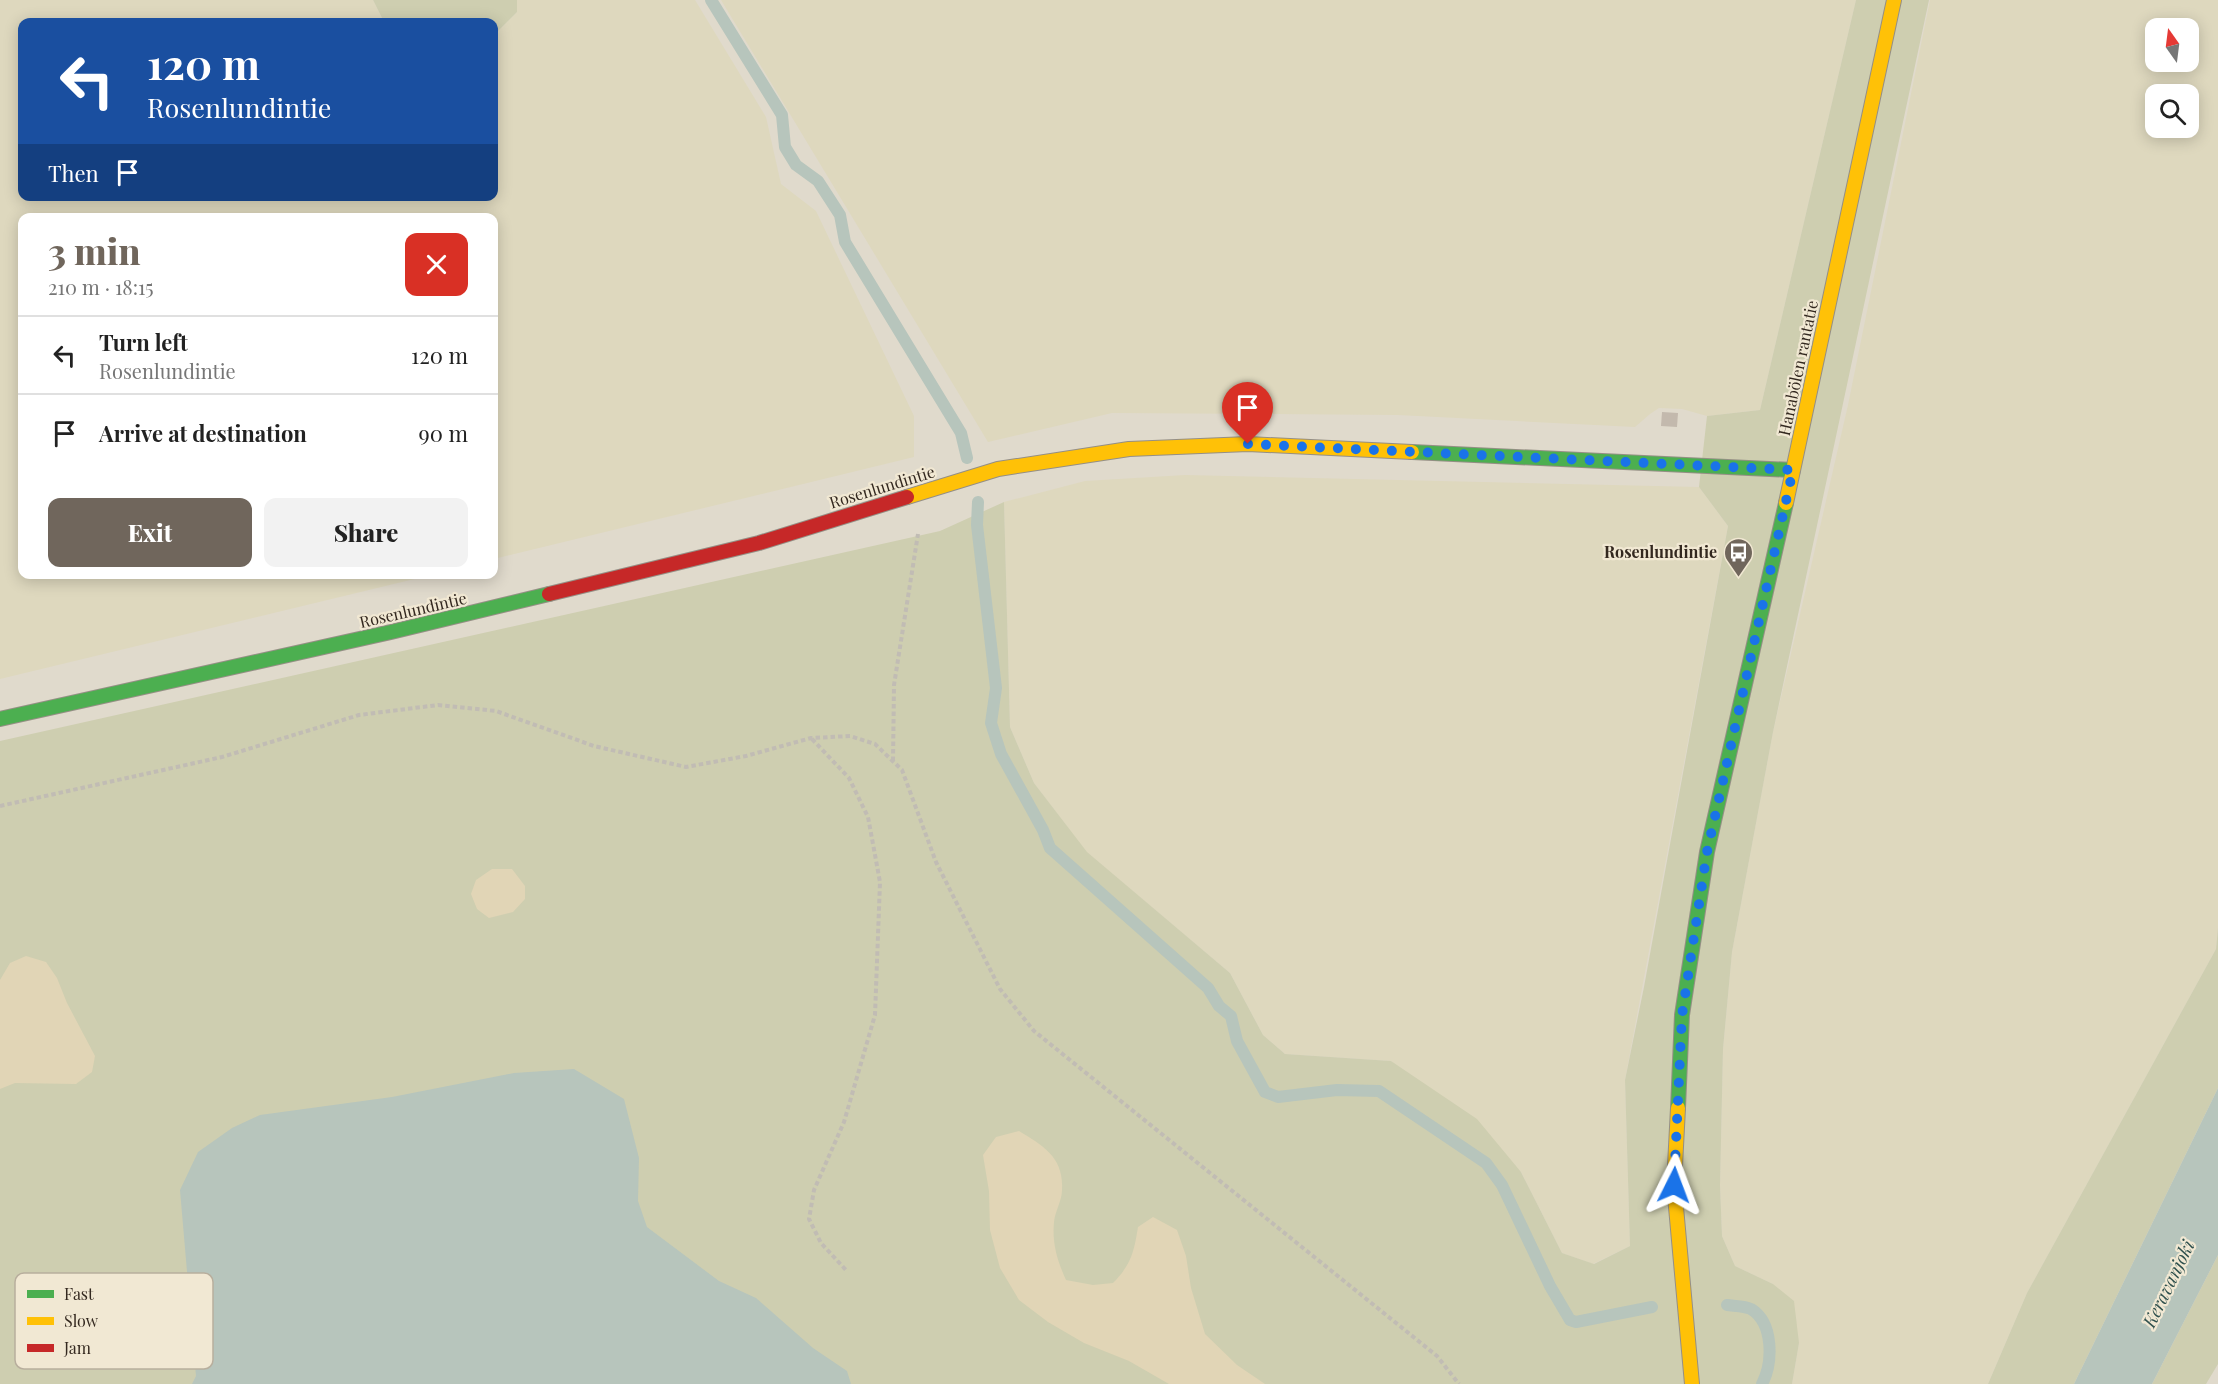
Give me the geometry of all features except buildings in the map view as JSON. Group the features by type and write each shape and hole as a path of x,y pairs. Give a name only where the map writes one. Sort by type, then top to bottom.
{"street":[{"name":"Hanabölen rantatie","path":"1692,1384 1674,1185 1682,1015 1707,852 1793,470 1893,0"},
{"name":"Rosenlundintie","path":"0,718 392,633 736,549 998,469 1129,449 1248,444 1793,470"}],"path":[{"path":"893,762 894,685 925,491"},
{"path":"0,806 222,758 359,715 438,705 496,711 594,746 686,767 746,756 811,738 850,736 875,744 902,770 936,862 1000,989 1034,1031 1437,1356 1459,1384"},
{"path":"811,738 849,778 868,817 880,882 875,1015 844,1122 814,1190 809,1219 821,1243 846,1270"}],"shaded area":[{"path":"0,0 373,0 382,18 18,18 18,201 498,201 498,31 517,12 517,0 695,0 766,117 781,184 816,211 914,416 914,457 498,558 498,213 18,213 18,579 414,579 0,679"},
{"path":"721,0 1856,0 1760,410 1707,416 1682,409 1659,408 1635,427 1398,415 1112,413 988,442"},
{"path":"1930,0 2218,0 2218,928 2216,949 2027,1293 1988,1384 1792,1384 1799,1343 1773,1284 1735,1266 1722,1236 1720,1186 1723,1049 1732,952 1773,732 1848,405"},
{"path":"1185,475 1699,487 1728,526 1625,1080 1630,1246 1593,1264 1562,1253 1521,1172 1391,1061 1285,1054 1263,1035 1230,973 1087,853 1034,783 1010,727 1004,502 1085,481"}],"green space":[{"path":"373,0 517,0 517,12 498,31 498,18 382,18"},
{"path":"1856,0 1929,0 1773,732 1732,952 1723,1049 1720,1186 1722,1236 1735,1266 1773,1284 1794,1301 1799,1343 1792,1384 0,1384 0,741 940,531 1004,502 1010,727 1034,783 1087,852 1230,973 1263,1035 1285,1054 1391,1061 1477,1119 1521,1172 1562,1253 1594,1264 1630,1246 1625,1080 1728,526 1699,487 1707,416 1760,410"},
{"path":"2218,928 2218,1088 2074,1384 1988,1384 2027,1293 2216,949"},
{"path":"2218,1255 2218,1364 2206,1384 2152,1384"}],"sand":[{"path":"492,869 512,869 525,886 525,899 513,912 489,918 477,909 471,894 476,880"},
{"path":"26,956 46,962 57,978 67,1003 95,1056 92,1072 76,1084 15,1083 0,1089 0,980 10,963"},
{"path":"1019,1131 1051,1154 1060,1169 1062,1194 1055,1218 1054,1237 1066,1280 1093,1285 1113,1283 1131,1258 1138,1227 1153,1217 1177,1230 1186,1256 1191,1288 1205,1334 1237,1365 1265,1384 1169,1384 1129,1361 1084,1343 1048,1322 1019,1300 1000,1268 990,1230 989,1191 983,1155 996,1137"}],"water":[{"path":"574,1069 624,1099 639,1158 638,1201 647,1227 719,1281 756,1298 813,1348 847,1371 851,1384 192,1384 196,1376 195,1369 213,1369 213,1273 187,1273 180,1190 198,1152 232,1128 260,1115 392,1097 514,1073"},
{"name":"Keravanjoki","path":"2218,1088 2218,1255 2152,1384 2074,1384"}],"waterway":[{"path":"711,0 782,115 785,147 796,165 818,181 840,215 845,242 961,433 967,458"},
{"path":"978,502 977,525 996,688 991,723 1001,754 1043,830 1050,848 1208,988 1219,1006 1231,1016 1237,1041 1265,1092 1278,1097 1337,1090 1379,1091 1486,1163 1502,1185 1550,1286 1570,1320 1576,1322 1652,1307"},
{"path":"1727,1305 1751,1309 1759,1315 1764,1324 1769,1355 1762,1384"}],"traffic: fast":[{"path":"1412,452 1793,470"},
{"path":"1678,1108 1682,1015 1707,852 1786,503"},
{"path":"0,719 391,632 549,594"}],"traffic: slow":[{"path":"1786,503 1894,0"},
{"path":"907,497 998,469 1129,449 1248,444 1412,452"},
{"path":"1678,1108 1674,1185 1692,1384"}],"traffic: jam":[{"path":"549,594 759,543 907,497"}],"place":[{"name":"Rosenlundintie","path":"1738,578"}],"route":[{"path":"1248,444 1793,470 1707,852 1682,1015 1674,1185"}]}
